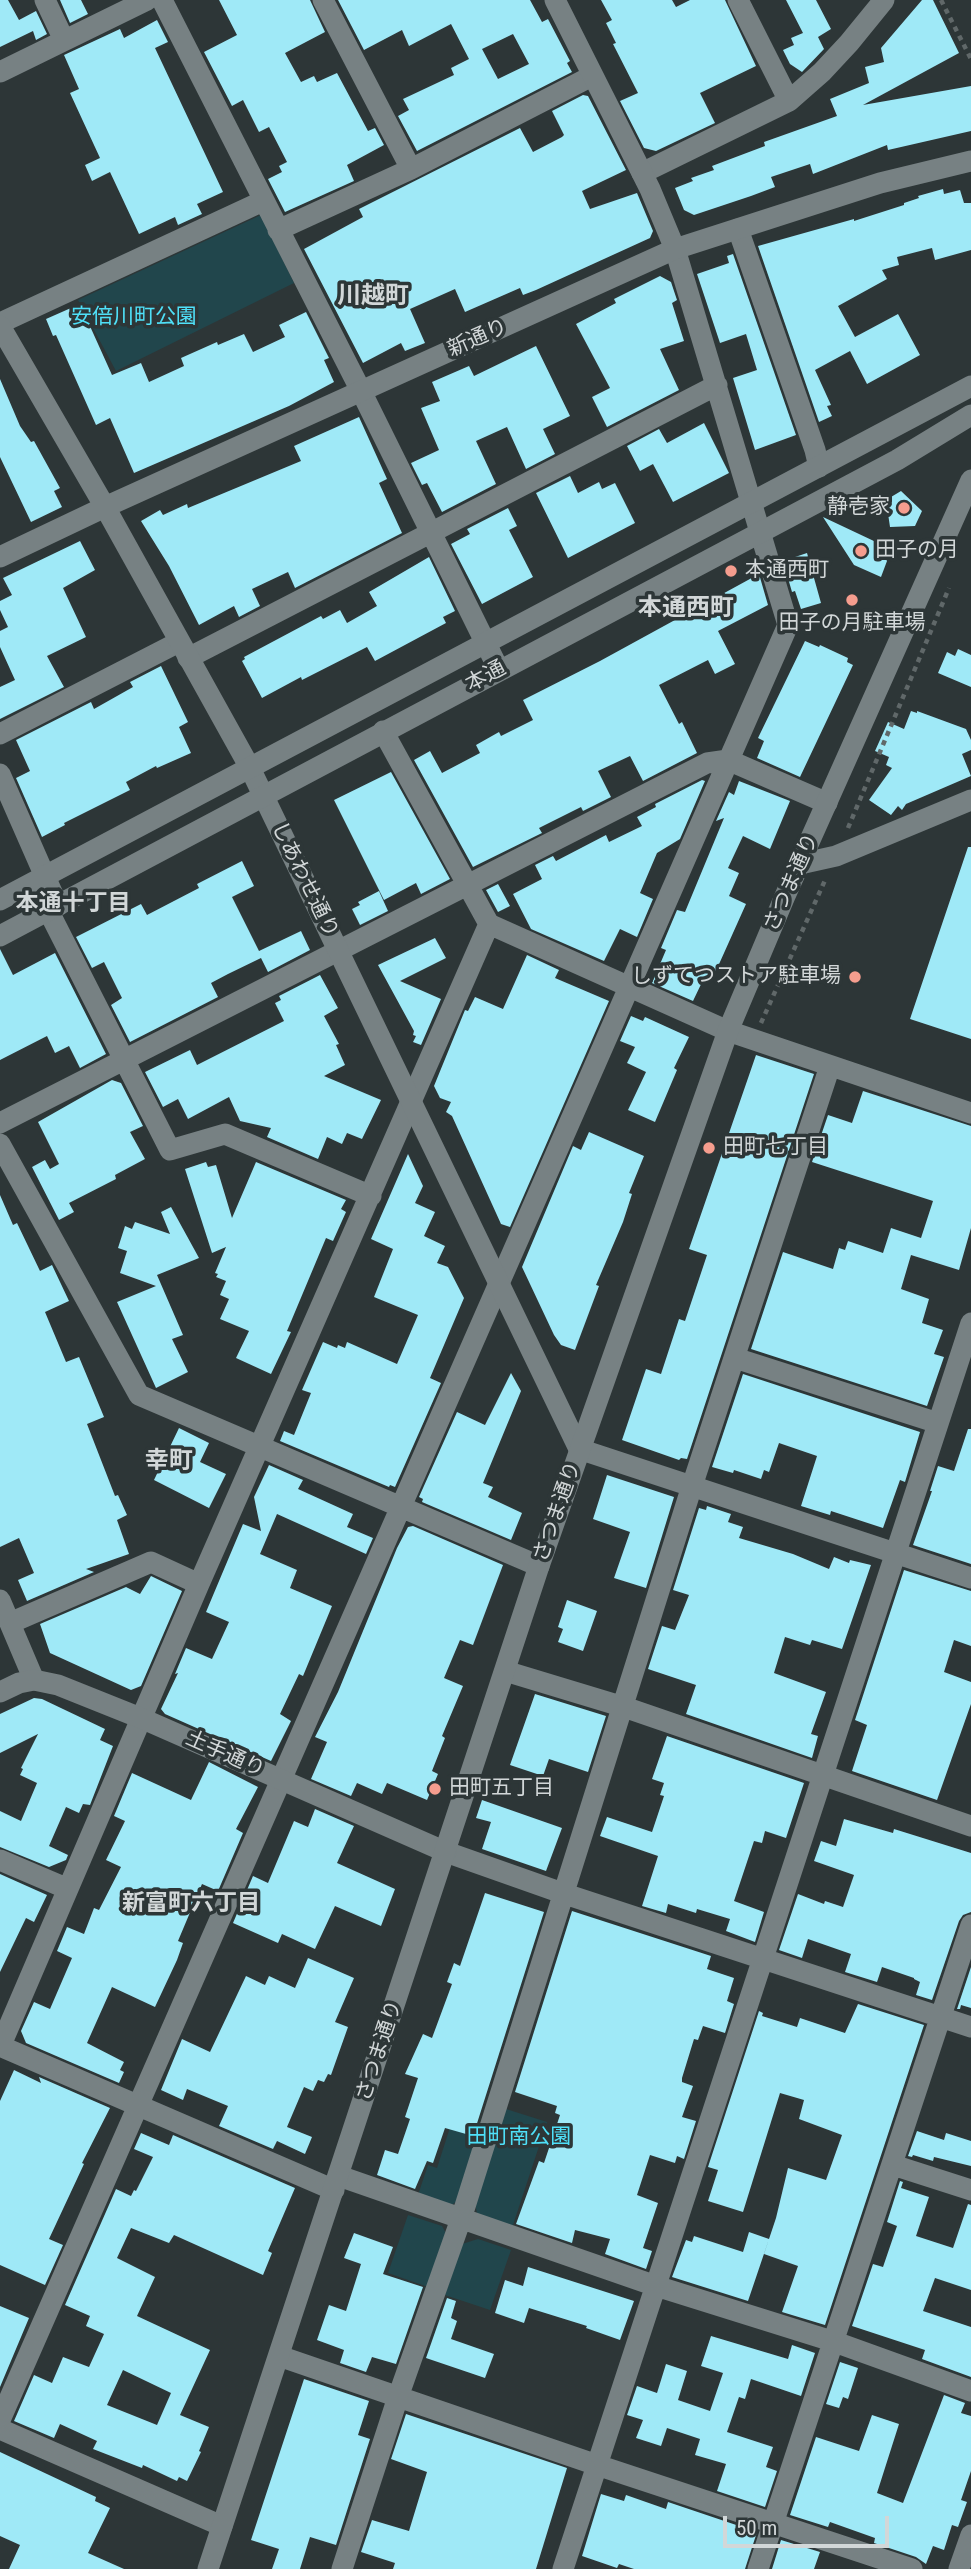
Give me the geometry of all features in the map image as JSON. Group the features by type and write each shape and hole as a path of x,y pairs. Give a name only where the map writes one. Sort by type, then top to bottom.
{"street":[{"path":"45,0 65,40"},
{"path":"0,72 147,0"},
{"path":"162,0 432,532 499,670"},
{"path":"323,0 411,169"},
{"path":"0,2420 788,625 675,249 642,173 555,0"},
{"path":"738,0 789,101"},
{"path":"642,173 789,101 822,72 884,0"},
{"path":"278,230 411,169 592,76"},
{"name":"新通り","path":"0,557 675,249 880,183 971,161"},
{"path":"0,324 263,201"},
{"path":"738,229 819,467"},
{"name":"しあわせ通り","path":"0,324 249,766 579,1449"},
{"path":"0,734 432,532 717,385"},
{"name":"本通","path":"0,900 971,386"},
{"name":"本通","path":"0,936 897,460 971,415"},
{"name":"さつま通り","path":"208,2569 579,1449 728,1031 971,480"},
{"path":"383,731 489,924 728,1031 971,1113"},
{"path":"0,1123 707,763 729,760 827,803"},
{"path":"0,774 45,876 53,908 124,1060 170,1150 225,1133 370,1196"},
{"path":"800,864 836,856 971,800"},
{"path":"489,924 199,1584 0,2047 139,2106 336,2183 461,2219 656,2286 835,2342 971,2391"},
{"path":"342,2569 398,2397 461,2219 692,1486 830,1066"},
{"path":"0,1144 139,1395 540,1566"},
{"path":"563,2569 938,1423 963,1377 971,1322"},
{"path":"734,1358 938,1423"},
{"path":"579,1449 971,1578"},
{"path":"10,1623 151,1562 199,1584"},
{"path":"0,1600 34,1680 19,1683 0,1692"},
{"path":"505,1671 624,1707 971,1826"},
{"name":"土手通り","path":"34,1680 58,1685 143,1719 446,1852 565,1894 971,2027"},
{"path":"0,1860 68,1889"},
{"path":"758,2569 971,1925"},
{"path":"892,2165 971,2190"},
{"path":"279,2356 912,2569"},
{"path":"0,2429 222,2526"},
{"path":"959,2569 971,2535"}],"path":[{"path":"941,0 971,59"},
{"path":"756,1041 764,1014 836,856 949,586"}],"green space":[{"name":"安倍川町公園","path":"261,215 294,283 116,371 78,300"},
{"name":"田町南公園","path":"506,2109 547,2122 512,2228 478,2217 475,2204"},
{"name":"田町南公園","path":"453,2118 483,2127 459,2200 450,2206 418,2195 428,2165 437,2168"},
{"path":"408,2215 442,2226 448,2237 431,2288 388,2273"},
{"path":"478,2239 511,2250 490,2310 445,2295 462,2244"}],"building":[{"path":"0,0 8,0 19,20 36,11 47,34 36,40 33,31 0,47"},
{"path":"60,0 81,0 88,14 70,23"},
{"path":"219,0 310,0 325,32 285,53 301,82 314,76 317,82 337,73 368,131 375,128 384,145 347,165 354,181 285,212 268,179 282,172 279,166 287,162 269,127 259,132 243,100 232,106 204,52 237,35"},
{"path":"338,0 530,0 542,22 548,19 570,61 567,63 572,72 417,151 398,116 409,110 403,99 454,75 451,68 469,59 451,24 409,46 402,30 364,50","holes":["513,34 529,64 498,79 482,49"]},
{"path":"601,0 672,0 676,7 690,0 725,0 756,66 700,93 715,123 656,151 644,148 620,101 638,93 613,44 616,43 606,23 612,20"},
{"path":"786,0 816,0 831,29 818,37 824,49 802,72 790,64 783,50 794,45 791,38 803,33"},
{"path":"922,0 933,0 959,53 863,105 971,86 971,131 888,150 887,145 813,174 810,164 771,177 775,187 751,196 694,215 684,210 675,188 693,181 691,178 714,170 712,166 765,146 764,142 837,116 830,99 869,83 865,67 884,62 881,48"},
{"path":"157,20 168,42 155,48 223,192 197,204 202,214 178,225 175,217 139,234 110,172 92,181 85,165 100,158 70,93 79,89 64,55 120,29 124,38"},
{"path":"583,95 588,96 626,170 582,191 590,209 637,193 653,231 650,238 536,290 523,295 520,288 465,312 455,289 410,309 425,343 405,351 401,343 363,363 304,249 363,217 359,209 520,128 533,152 562,137 564,135 552,111"},
{"path":"943,189 944,194 960,190 964,203 971,203 971,250 935,260 932,248 897,257 899,265 882,270 887,279 838,306 855,337 898,314 920,355 867,384 850,351 815,370 831,405 827,406 832,416 819,422 758,246 854,221"},
{"path":"733,254 796,435 755,450 733,378 757,370 746,334 720,343 697,274 729,263 727,256"},
{"path":"660,276 671,282 677,300 672,303 684,341 660,349 679,390 607,427 592,397 610,388 576,324 616,303 614,299"},
{"path":"80,304 112,375 141,363 149,382 184,366 181,358 217,342 218,345 244,334 253,352 285,337 279,325 306,312 329,358 324,360 334,382 289,406 134,473 110,418 96,425 56,335 53,336 46,319"},
{"path":"536,346 570,416 543,429 555,454 526,469 507,427 476,441 496,484 442,512 427,483 422,485 411,463 439,450 421,408 440,401 432,382 469,366 474,376"},
{"path":"0,379 20,426 31,442 34,441 60,488 54,491 62,507 31,522 0,457"},
{"path":"359,417 387,479 379,483 402,533 295,588 288,572 252,589 260,606 239,617 234,606 199,625 169,566 141,521 160,510 163,515 187,504 188,508 301,461 294,446"},
{"path":"704,423 729,473 673,502 653,464 640,471 627,446 659,429 667,443"},
{"path":"570,476 578,493 599,482 602,489 615,483 635,523 568,558 536,493"},
{"path":"901,491 922,511 915,526 890,527 886,500"},
{"path":"508,508 517,526 509,530 533,577 482,604 451,544 470,534 467,529"},
{"path":"823,517 876,542 887,561 881,577 854,565"},
{"path":"80,541 95,570 63,588 86,637 47,656 64,687 0,719 0,687 15,680 0,647 0,631 8,627 0,610 0,601 12,595 3,578"},
{"path":"807,553 821,603 801,609 795,591 792,592 783,561"},
{"path":"429,557 455,611 443,617 446,623 375,661 367,647 262,698 242,661 244,657 321,616 323,619 340,610 347,623 377,606 369,592"},
{"path":"759,574 768,605 718,631 735,664 715,674 708,660 659,685 697,753 643,781 630,756 598,771 611,797 583,811 581,807 539,828 542,833 473,867 414,760 430,751 442,773 480,753 476,745 499,732 501,736 533,720 523,700"},
{"path":"805,641 848,658 847,662 853,665 800,777 757,758 764,741 758,738"},
{"path":"958,649 971,655 971,687 938,673 947,652 955,656"},
{"path":"161,666 188,722 179,727 191,753 157,768 156,766 126,782 130,790 42,837 16,778 30,771 16,740 91,702 94,709 133,687 130,682"},
{"path":"911,711 966,729 971,740 971,750 962,754 971,776 906,804 902,810 898,806 891,815 869,800 892,768 886,765 889,757 875,751 888,722 904,729"},
{"path":"391,772 450,879 421,894 416,883 384,900 334,800"},
{"path":"702,780 705,781 680,839 657,853 640,893 653,899 637,937 620,929 604,961 531,929 513,894 542,879 535,865 553,856 556,861 606,835 609,842 642,826 637,817 656,807 655,804"},
{"path":"739,781 790,801 770,849 743,836 728,868 739,873 729,896 746,904 711,982 704,978 693,1001 652,983 666,950 661,948 677,910 685,912 724,818 716,821 729,792 734,795"},
{"path":"968,847 971,847 971,1039 910,1019"},
{"path":"242,861 254,886 232,897 259,951 301,931 310,950 268,972 261,958 228,974 211,983 218,997 130,1042 111,1005 122,998 104,962 92,968 76,937 141,904 147,915 199,888 197,884"},
{"path":"498,884 510,906 498,912 486,890"},
{"path":"379,891 388,911 360,925 352,909 360,905 358,902"},
{"path":"435,938 446,958 400,981 441,999 421,1045 413,1042 416,1036 413,1035 414,1031 378,965"},
{"path":"0,949 13,975 55,953 106,1054 80,1068 69,1046 55,1053 47,1036 0,1060"},
{"path":"527,955 559,970 555,978 609,1001 510,1227 501,1224 452,1116 446,1112 451,1102 440,1098 434,1086 465,1010 468,1011 475,997 503,1009"},
{"path":"320,975 338,1008 324,1016 339,1044 336,1045 345,1065 324,1076 381,1100 362,1139 347,1133 342,1144 327,1137 318,1159 267,1137 271,1128 240,1121 229,1097 188,1119 178,1099 163,1107 145,1072 190,1050 197,1065 284,1021 275,1003 281,1000 279,996"},
{"path":"631,1016 643,1021 645,1017 689,1037 674,1068 677,1070 655,1122 628,1110 646,1072 627,1063 635,1047 620,1041"},
{"path":"756,1055 814,1074 687,1459 679,1460 622,1440 646,1369 661,1374 679,1319 685,1321 707,1255 689,1249"},
{"path":"112,1080 121,1083 143,1126 130,1132 145,1159 115,1175 116,1179 69,1203 74,1212 59,1220 32,1167 45,1160 50,1169 59,1164 38,1122"},
{"path":"863,1091 971,1126 971,1228 959,1270 911,1255 901,1289 929,1299 922,1323 943,1330 934,1354 944,1357 927,1406 751,1349 783,1252 833,1269 839,1248 845,1250 848,1241 883,1253 891,1228 921,1238 933,1201 812,1162 828,1115 852,1123"},
{"path":"589,1132 644,1156 629,1193 632,1194 623,1222 596,1285 599,1286 575,1350 561,1345 554,1335 522,1267 573,1146 581,1150"},
{"path":"408,1154 423,1186 415,1203 435,1212 424,1236 445,1246 437,1263 448,1267 464,1298 430,1378 441,1383 395,1487 389,1487 280,1441 284,1431 294,1435 311,1393 302,1390 323,1342 337,1348 338,1345 345,1348 347,1342 397,1364 418,1315 374,1297 393,1249 371,1239"},
{"path":"206,1162 208,1167 216,1165 232,1218 256,1162 346,1200 341,1209 346,1212 333,1241 326,1238 287,1331 291,1332 271,1374 236,1358 249,1331 220,1319 229,1299 220,1295 226,1281 216,1277 218,1274 215,1273 226,1247 212,1253 185,1169"},
{"path":"0,1195 13,1225 17,1223 40,1271 52,1265 69,1301 45,1312 66,1362 79,1357 104,1417 87,1424 115,1496 118,1495 127,1515 117,1520 129,1554 86,1569 94,1572 27,1601 18,1580 34,1573 19,1538 0,1547"},
{"path":"171,1207 199,1258 157,1275 183,1335 172,1339 188,1372 156,1388 117,1302 156,1286 120,1273 127,1251 118,1248 125,1226 132,1229 135,1222 170,1234 161,1212"},
{"path":"511,1373 521,1391 483,1483 493,1487 488,1497 522,1513 511,1540 422,1502 423,1499 419,1497 457,1412 485,1425"},
{"path":"743,1374 920,1432 905,1482 900,1480 883,1528 831,1511 830,1515 801,1506 817,1456 779,1443 769,1472 764,1470 761,1479 734,1470 733,1473 712,1467"},
{"path":"179,1428 209,1443 200,1462 226,1474 209,1508 154,1480"},
{"path":"968,1429 971,1429 971,1564 913,1545 938,1466 954,1471"},
{"path":"269,1465 303,1480 298,1489 353,1514 347,1527 373,1538 366,1554 277,1514 260,1554 297,1570 290,1588 332,1606 303,1676 299,1674 280,1714 291,1721 271,1761 165,1714 161,1709 186,1648 212,1659 229,1622 206,1612 243,1524 261,1531 254,1497"},
{"path":"607,1475 674,1497 646,1588 614,1578 630,1532 593,1519"},
{"path":"707,1506 731,1514 728,1522 743,1527 739,1538 793,1554 829,1569 834,1557 849,1563 850,1560 871,1565 842,1649 812,1640 810,1645 785,1637 774,1673 826,1692 811,1734 818,1736 812,1758 686,1714 696,1685 648,1669 662,1626 675,1630 689,1595 673,1590 699,1508 706,1510"},
{"path":"413,1526 503,1565 473,1645 460,1640 444,1678 463,1686 442,1736 445,1738 432,1771 438,1774 427,1800 387,1783 382,1794 357,1783 351,1796 311,1779 327,1742 315,1737 338,1692 397,1548 408,1527"},
{"path":"904,1570 971,1591 971,1646 954,1640 944,1672 971,1682 971,1704 937,1800 852,1771 867,1725 855,1720"},
{"path":"151,1576 182,1591 141,1686 131,1690 50,1653 40,1624 126,1587 140,1594"},
{"path":"567,1600 597,1611 583,1651 558,1642 563,1629 558,1627"},
{"path":"535,1694 606,1716 588,1772 549,1759 543,1776 510,1765"},
{"path":"34,1698 42,1699 105,1729 100,1740 113,1746 90,1805 83,1804 79,1813 66,1807 49,1846 68,1855 66,1860 49,1867 0,1847 0,1811 21,1821 37,1783 20,1775 38,1734 0,1753 0,1714"},
{"path":"667,1736 804,1783 786,1838 765,1831 762,1843 754,1841 734,1901 764,1912 755,1942 726,1931 730,1919 697,1909 696,1913 668,1904 666,1913 642,1906 658,1856 600,1836 607,1817 652,1832 664,1796 660,1795 664,1783 652,1779"},
{"path":"209,1762 258,1787 236,1829 243,1833 218,1891 202,1884 178,1941 183,1943 177,1960 155,2007 112,1987 87,2043 124,2062 120,2070 124,2072 119,2083 26,2043 21,2031 34,2002 50,2009 72,1958 57,1951 67,1927 84,1934 94,1908 99,1910 121,1867 106,1860 125,1821 114,1816 132,1773 191,1800"},
{"path":"482,1800 562,1828 546,1871 482,1849 491,1822 476,1818"},
{"path":"315,1809 354,1826 337,1863 395,1889 381,1926 335,1906 315,1949 282,1934 278,1943 233,1923 253,1876 268,1883 294,1821 308,1827"},
{"path":"844,1819 893,1833 894,1829 971,1853 971,1912 963,1915 959,1921 932,2000 916,1995 920,1982 914,1978 882,1967 877,1982 845,1972 851,1954 808,1939 802,1958 779,1950 798,1894 824,1904 825,1901 843,1907 854,1875 814,1861 821,1841 836,1846"},
{"path":"0,1874 47,1895 34,1922 26,1918 0,1972"},
{"path":"485,1893 544,1912 473,2136 445,2128 433,2163 427,2161 415,2189 377,2175 385,2150 398,2154 410,2119 405,2117 418,2078 405,2074 423,2034 432,2038 452,1984 447,1982 454,1963 460,1966"},
{"path":"572,1911 711,1956 707,1969 734,1978 727,2001 734,2004 725,2033 703,2026 698,2040 694,2039 682,2078 682,2082 693,2086 682,2117 696,2121 684,2159 677,2156 675,2163 650,2155 637,2195 658,2203 643,2248 652,2251 646,2269 605,2254 610,2239 575,2230 572,2243 516,2224 539,2161 544,2163 560,2115 555,2113 557,2106 515,2092"},
{"path":"308,1958 354,1978 335,2022 348,2027 331,2075 328,2074 324,2082 318,2080 313,2091 304,2087 287,2127 312,2137 305,2154 277,2141 273,2149 219,2126 228,2106 187,2089 183,2100 161,2090 182,2039 210,2052 246,1976 265,1985 269,1976 295,1988"},
{"path":"971,1967 971,2008 961,2005 960,2009 957,2009"},
{"path":"858,2004 924,2025 825,2325 782,2312 798,2266 764,2254 788,2168 826,2180 842,2135 799,2119 804,2100 780,2093 743,2212 708,2201 718,2170 708,2167 759,2011 763,2013 762,2016 797,2027 800,2018 845,2033"},
{"path":"14,2070 41,2083 39,2077 110,2108 82,2163 84,2164 49,2239 63,2245 45,2285 0,2265 0,2101"},
{"path":"917,2131 944,2140 946,2133 971,2141 971,2166 934,2157 933,2161 908,2156"},
{"path":"141,2133 169,2145 173,2135 295,2188 268,2251 272,2253 263,2275 174,2235 169,2243 131,2228 117,2258 155,2277 137,2316 210,2350 180,2415 209,2427 187,2481 179,2477 177,2481 143,2465 142,2468 93,2449 97,2441 60,2424 54,2438 14,2421 34,2375 52,2383 63,2357 89,2367 104,2334 86,2326 90,2316 65,2305 116,2189 131,2196 153,2157 134,2149","holes":["123,2370 171,2393 157,2425 107,2405"]},
{"path":"900,2181 903,2182 901,2188 929,2197 916,2236 953,2248 968,2204 971,2205 971,2290 935,2278 923,2311 971,2327 971,2377 922,2359 925,2350 852,2326 873,2264 883,2267 897,2226 887,2222"},
{"path":"749,2232 769,2239 748,2301 672,2277 686,2240 692,2242 694,2236 743,2252"},
{"path":"354,2233 393,2247 383,2274 423,2287 396,2364 372,2357 366,2372 340,2363 344,2350 317,2340 329,2305 346,2311 361,2264 344,2258"},
{"path":"528,2267 634,2301 620,2340 586,2328 587,2326 529,2308 524,2323 495,2313 505,2280 523,2286"},
{"path":"447,2298 456,2301 451,2318 457,2321 451,2339 494,2354 485,2378 426,2358"},
{"path":"0,2306 29,2318 0,2387"},
{"path":"711,2336 788,2359 792,2345 815,2353 801,2396 751,2379 745,2399 739,2397 727,2432 773,2447 766,2467 777,2471 765,2507 717,2491 726,2464 695,2455 700,2439 667,2428 661,2446 636,2438 643,2420 627,2415 637,2386 657,2393 666,2364 687,2371 678,2400 710,2411 723,2373 701,2366"},
{"path":"840,2362 858,2368 848,2399 843,2397 839,2408 826,2404"},
{"path":"304,2379 369,2401 358,2435 370,2439 336,2545 310,2537 300,2569 272,2569 279,2549 251,2540"},
{"path":"944,2395 965,2403 961,2413 971,2416 971,2471 961,2500 967,2502 958,2527 952,2525 944,2550 933,2546 926,2564 916,2557 874,2543 875,2538 830,2522 828,2527 790,2515 816,2437 859,2451 872,2415 899,2424 877,2493 903,2503"},
{"path":"406,2414 567,2468 536,2569 393,2569 395,2563 361,2552 372,2520 409,2531 427,2472 391,2459"},
{"path":"0,2452 96,2497 95,2501 110,2508 88,2553 124,2569 9,2569 20,2545 0,2536"},
{"path":"601,2494 624,2501 626,2495 666,2509 668,2502 757,2532 745,2569 634,2569 619,2564 617,2568 582,2556"},
{"path":"781,2540 820,2552 814,2569 772,2569"}],"place":[{"name":"静壱家","path":"904,508"},
{"name":"田子の月","path":"861,551"},
{"name":"本通西町","path":"731,571"},
{"name":"田子の月駐車場","path":"852,600"},
{"name":"しずてつストア駐車場","path":"855,977"},
{"name":"田町七丁目","path":"709,1148"},
{"name":"田町五丁目","path":"435,1789"}],"district":[{"name":"川越町","path":"373,297"},
{"name":"本通西町","path":"686,609"},
{"name":"本通十丁目","path":"73,904"},
{"name":"幸町","path":"169,1462"},
{"name":"新富町六丁目","path":"191,1904"}]}
